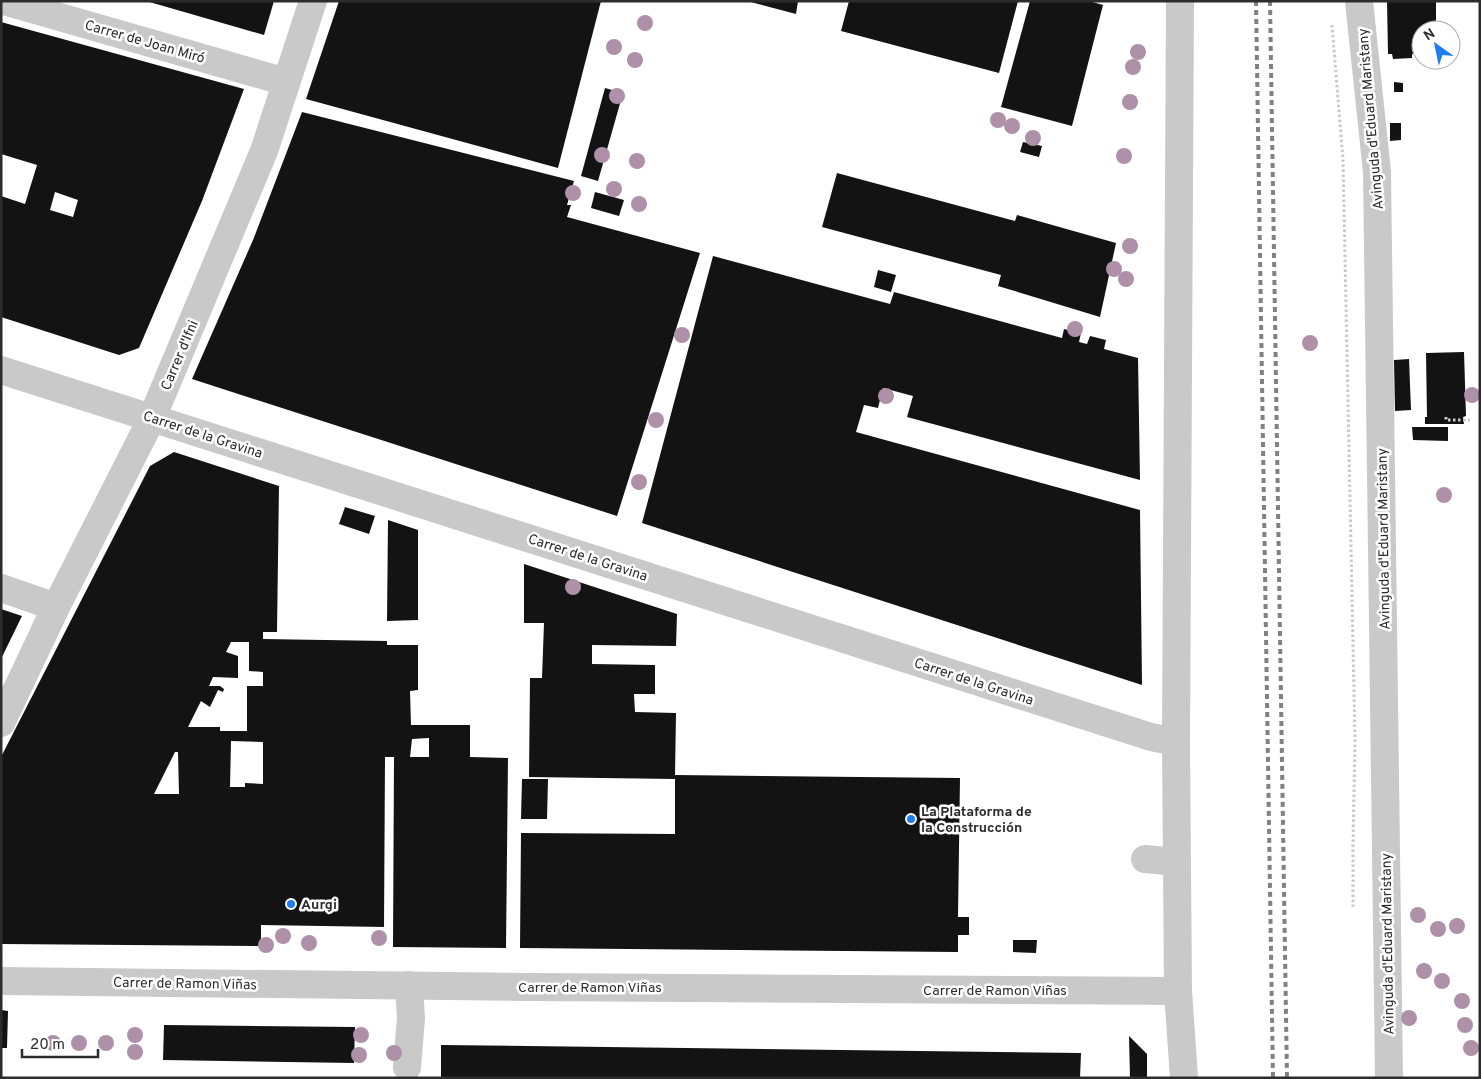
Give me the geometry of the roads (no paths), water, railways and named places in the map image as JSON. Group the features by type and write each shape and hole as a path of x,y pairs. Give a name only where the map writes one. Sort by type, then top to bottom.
{"street":[{"name":"Carrer de Joan Miró","path":"4,1 286,82"},
{"name":"Carrer d'Ifni","path":"1,723 56,607 152,418 264,151 312,1"},
{"path":"1180,1 1176,742 1178,991 1184,1078"},
{"name":"Avinguda d'Eduard Maristany","path":"1359,1 1377,172 1389,1078"},
{"name":"Carrer de la Gravina","path":"1,370 1151,737 1176,742"},
{"path":"1,588 56,607"},
{"path":"1145,859 1177,862"},
{"name":"Carrer de Ramon Viñas","path":"1,980 1178,991"},
{"path":"407,1067 411,1018 409,985"}],"railway":[{"path":"1256,1 1273,1078"},
{"path":"1270,1 1287,1078"}],"place":[{"name":"La Plataforma de la Construcción","path":"911,819"},
{"name":"Aurgi","path":"291,904"}]}
